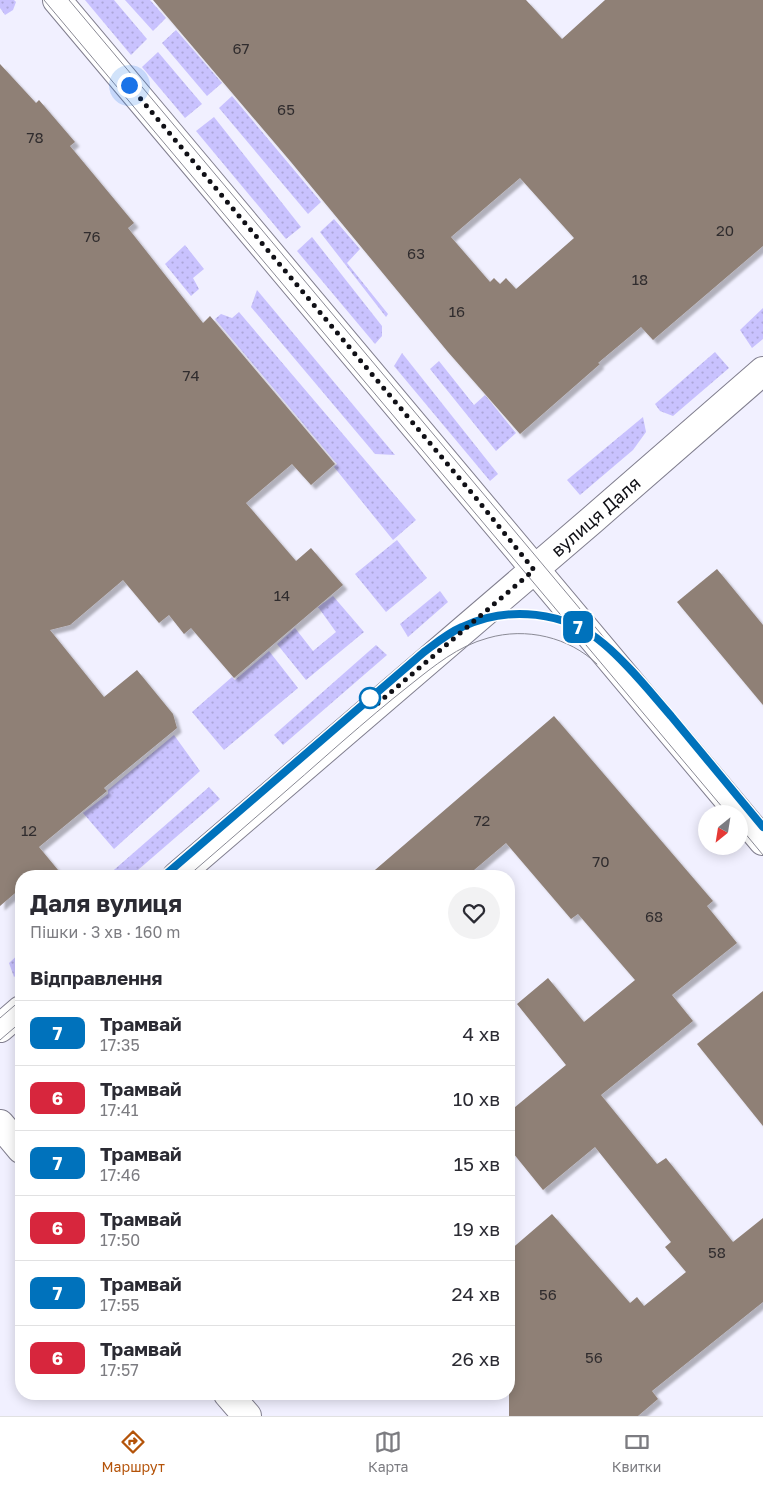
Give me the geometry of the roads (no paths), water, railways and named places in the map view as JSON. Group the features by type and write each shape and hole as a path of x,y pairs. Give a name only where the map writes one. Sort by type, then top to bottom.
{"street":[{"path":"57,0 763,841"},
{"name":"вулиця Даля","path":"184,870 763,371"},
{"path":"0,1028 15,1015"},
{"path":"0,1124 15,1142"},
{"path":"233,1400 246,1416"}],"tram line":[{"path":"44,0 720,805"},
{"path":"69,0 763,827"},
{"path":"171,870 418,657 440,640 463,627 486,619 510,614 533,614 557,619 581,629 605,644"},
{"name":"7","path":"171,870 424,652 443,638 472,622 515,614 542,615 567,622 584,630 604,644 640,680 763,827"},
{"path":"195,870 384,706 456,651 488,638 502,635 532,634 560,641 574,647 597,664"},
{"path":"748,837 763,855"},
{"path":"0,1018 15,1005"},
{"path":"0,1040 15,1027"}]}
